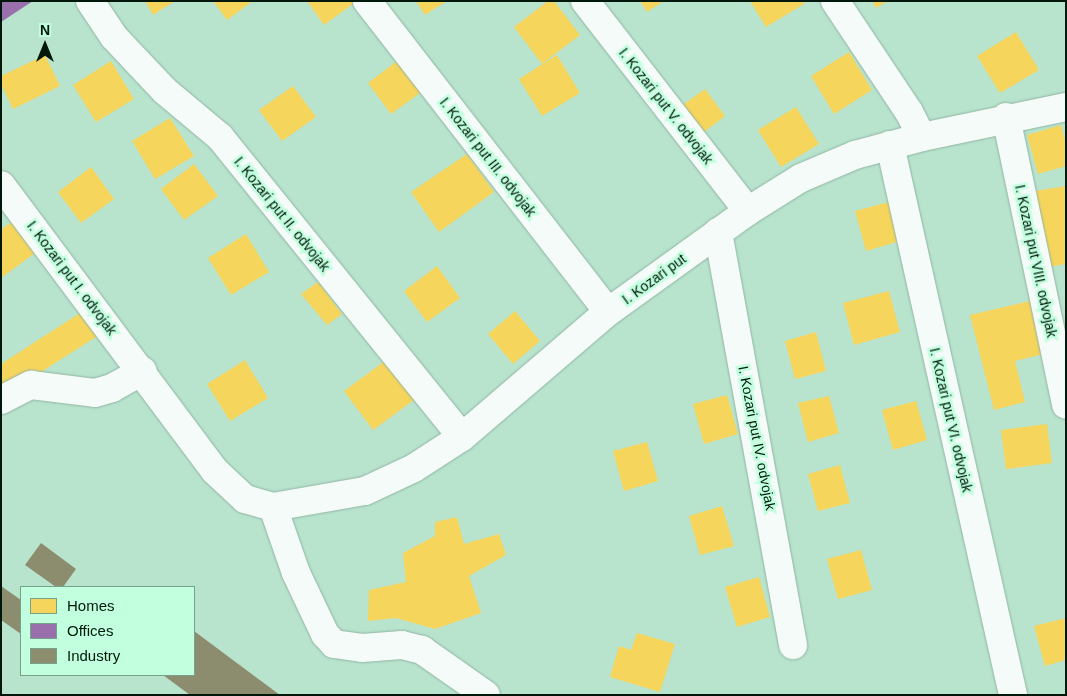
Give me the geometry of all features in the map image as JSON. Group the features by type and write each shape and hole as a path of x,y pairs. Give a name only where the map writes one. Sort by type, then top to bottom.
{"street":[{"name":"I. Kozari put II. odvojak","path":"90,1 114,37 165,92 220,137 462,437"},
{"name":"I. Kozari put III. odvojak","path":"367,1 608,312"},
{"name":"I. Kozari put V. odvojak","path":"585,1 748,210"},
{"path":"835,1 922,136"},
{"name":"I. Kozari put","path":"273,507 364,491 414,468 462,437 608,312 748,210 801,178 855,155 922,136 1066,107"},
{"name":"I. Kozari put VIII. odvojak","path":"1006,118 1066,406"},
{"name":"I. Kozari put VI. odvojak","path":"890,145 1013,695"},
{"name":"I. Kozari put I. odvojak","path":"1,185 143,371 215,471 245,499 273,507"},
{"name":"I. Kozari put IV. odvojak","path":"718,232 793,645"},
{"path":"1,400 31,385 95,393 112,388 143,371"},
{"path":"273,507 296,573 325,634 334,644 362,648 402,645 422,650 486,695"}],"building: Homes":[{"path":"145,1 175,1 153,15"},
{"path":"213,1 253,1 227,20"},
{"path":"307,1 357,1 324,25"},
{"path":"416,1 447,1 425,15"},
{"path":"548,1 554,1 580,35 542,64 514,27"},
{"path":"640,1 664,1 647,12"},
{"path":"750,1 803,1 804,4 766,27"},
{"path":"872,1 888,1 876,8"},
{"path":"1016,32 1039,70 1000,93 977,56"},
{"path":"849,52 872,90 834,114 811,76"},
{"path":"45,55 60,86 13,109 1,84 1,76"},
{"path":"557,55 580,93 542,116 519,79"},
{"path":"401,58 424,90 391,114 368,83"},
{"path":"111,61 134,99 96,122 73,85"},
{"path":"293,86 316,117 282,141 259,110"},
{"path":"705,89 725,116 700,135 680,107"},
{"path":"796,107 819,144 781,167 758,130"},
{"path":"170,118 194,156 155,179 132,141"},
{"path":"1061,125 1066,143 1066,166 1038,174 1027,135"},
{"path":"467,154 494,192 439,232 411,192"},
{"path":"194,164 218,196 184,220 161,189"},
{"path":"91,167 114,199 81,223 58,192"},
{"path":"1066,186 1066,264 1048,267 1035,191"},
{"path":"889,202 900,241 866,251 855,211"},
{"path":"12,222 35,253 1,278 1,229"},
{"path":"246,234 269,272 231,295 208,258"},
{"path":"437,266 460,298 427,322 404,291"},
{"path":"318,282 342,314 327,325 301,294"},
{"path":"889,291 900,332 854,345 843,303"},
{"path":"1034,300 1048,353 1015,361 1025,402 994,410 970,315"},
{"path":"83,311 99,335 2,397 1,364"},
{"path":"515,311 540,341 513,364 488,334"},
{"path":"816,332 826,371 795,379 785,341"},
{"path":"389,358 418,397 373,430 344,391"},
{"path":"245,360 268,398 230,421 207,384"},
{"path":"727,395 738,434 704,444 693,404"},
{"path":"829,396 839,433 808,442 798,403"},
{"path":"916,401 927,440 893,450 882,410"},
{"path":"1047,424 1052,463 1006,469 1001,430"},
{"path":"647,442 658,481 624,491 613,451"},
{"path":"840,465 850,503 818,511 808,474"},
{"path":"722,506 734,546 700,555 689,516"},
{"path":"457,517 464,544 499,534 506,555 469,576 481,613 435,629 396,618 368,621 369,590 406,582 403,553 435,536 435,522"},
{"path":"861,550 872,590 838,599 827,559"},
{"path":"759,577 770,617 737,627 725,587"},
{"path":"1066,618 1066,660 1045,666 1034,626"},
{"path":"637,633 675,644 660,692 610,677 619,646 631,650"}],"building: Offices":[{"path":"1,1 33,1 1,22"}],"building: Industry":[{"path":"41,543 76,569 64,586 55,586 25,565"},
{"path":"1,586 20,599 20,633 1,620"},
{"path":"195,632 280,695 190,695 164,676 195,676"}]}
